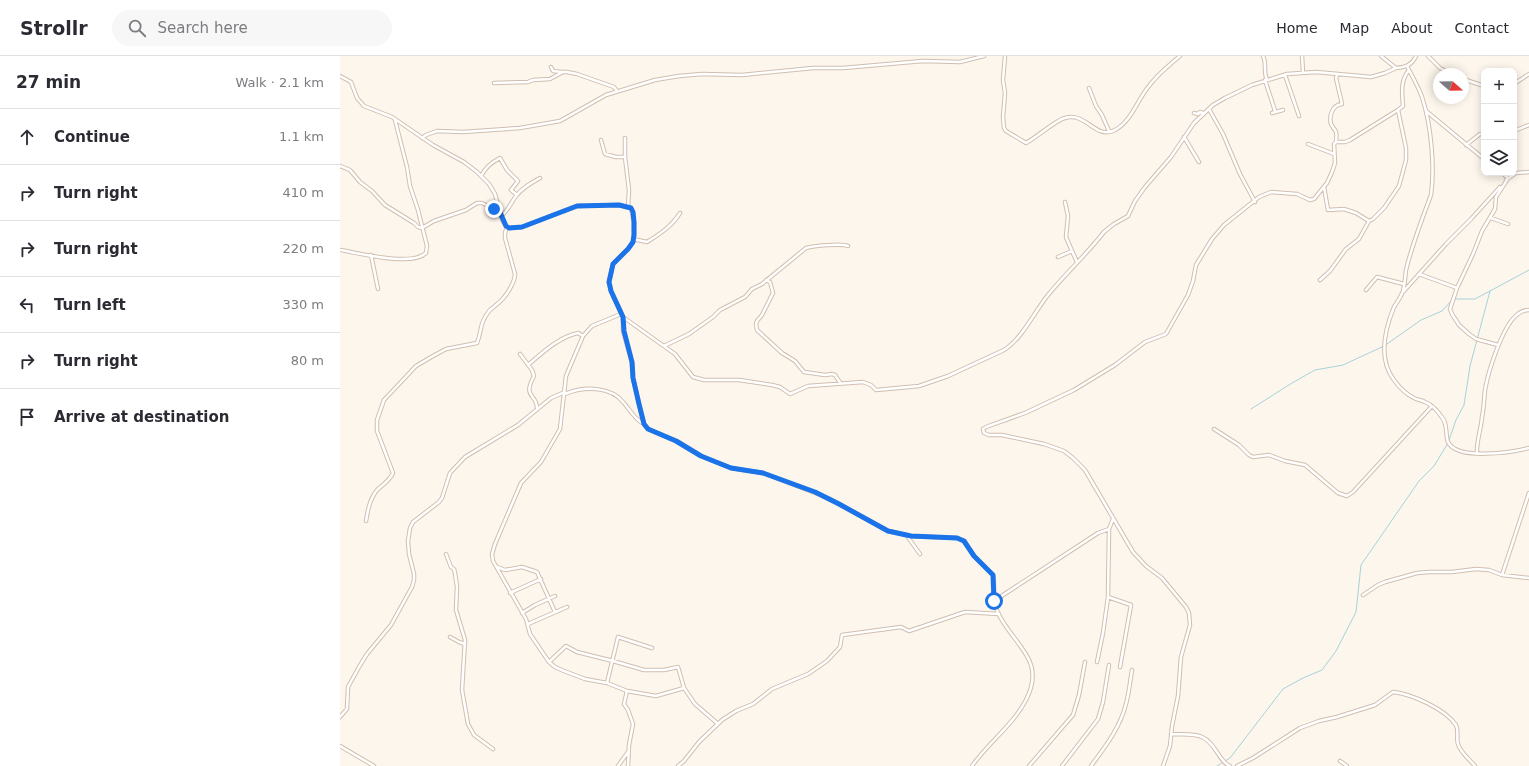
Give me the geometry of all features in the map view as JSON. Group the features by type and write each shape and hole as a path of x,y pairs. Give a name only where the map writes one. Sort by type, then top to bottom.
{"street":[{"path":"422,138 438,131 468,132 520,128 560,121 606,95 654,80 679,76 702,74 742,75 812,68 843,68 923,61 960,62 984,56"},
{"path":"1005,56 1003,80 1005,98 1004,128 1006,131 1026,143 1059,120 1071,117 1085,120 1093,129 1109,132 1118,128 1124,122 1149,85 1180,56"},
{"path":"1263,56 1266,66 1266,80 1275,111"},
{"path":"1302,56 1303,73"},
{"path":"1380,56 1396,68"},
{"path":"622,315 675,354 693,377 697,379 739,380 772,385 780,387 790,394 808,386 864,382 871,385 876,390 919,386 948,376 1004,350 1010,345 1030,322 1048,295 1104,232 1128,216 1135,201 1145,187 1171,157 1194,123 1209,109 1242,89 1285,75 1316,72 1371,77 1396,68 1407,66 1416,56"},
{"path":"1428,56 1440,68"},
{"path":"1403,292 1406,270 1431,195 1432,183 1431,148 1426,111 1418,88 1407,66"},
{"path":"551,67 553,70 571,73 595,80 614,87 617,91"},
{"path":"1336,142 1345,142 1350,140 1403,106 1401,89 1409,70"},
{"path":"494,84 521,83 550,79 563,72"},
{"path":"1517,82 1529,74"},
{"path":"1285,75 1299,116"},
{"path":"1163,766 1168,754 1178,696 1181,657 1190,625 1189,613 1162,578 1146,566 1133,552 1085,470 1069,454 1029,440 1002,435 989,435 984,433 983,429 1025,413 1074,390 1115,365 1145,342 1166,334 1188,295 1193,281 1196,265 1209,244 1232,218 1255,202 1259,197 1271,192 1297,194 1312,200 1324,187 1334,167 1336,132 1331,125 1330,115 1335,107 1342,104 1336,78 1337,75"},
{"path":"340,76 351,82 357,98 364,106 392,117 422,138 464,162 481,176 489,184 495,194 501,217 507,227 522,227 577,206 619,205 628,207 633,212 633,239 628,249 613,264 610,276 610,287 622,315 624,331 632,362 633,378 644,424"},
{"path":"1469,81 1481,85"},
{"path":"1089,88 1109,132"},
{"path":"1209,109 1223,134 1240,174 1255,202"},
{"path":"1272,113 1283,110"},
{"path":"1320,280 1343,253 1359,239 1369,221 1384,208 1394,195 1402,178 1406,160 1406,148 1398,110"},
{"path":"1426,111 1481,157"},
{"path":"1194,113 1203,113"},
{"path":"340,250 405,259 417,258 424,255 427,250 395,120"},
{"path":"1517,130 1529,125"},
{"path":"1466,145 1481,134"},
{"path":"1184,136 1199,162"},
{"path":"626,138 625,157 629,190 628,207"},
{"path":"601,140 605,154 616,157 625,157"},
{"path":"1308,144 1334,154"},
{"path":"481,176 493,162 500,158 507,170 518,181 511,190 517,195"},
{"path":"340,166 350,170 360,182 372,191 385,205 418,227 422,228"},
{"path":"1529,172 1516,173 1507,179 1403,292 1395,306 1385,337 1384,346 1386,362 1393,379 1403,390 1414,398 1432,406 1443,417 1448,443 1459,451 1477,454 1515,451 1529,448"},
{"path":"501,217 517,195 527,186 540,178"},
{"path":"1498,345 1476,339 1459,324 1450,309 1457,288 1482,231 1495,209 1496,196 1507,179"},
{"path":"1324,187 1328,210 1344,209 1356,213 1369,221"},
{"path":"1065,202 1068,216 1066,237 1077,262"},
{"path":"422,228 434,221 466,210 477,203 482,203 499,210"},
{"path":"633,239 647,242 667,228 676,220 680,213"},
{"path":"1491,218 1508,224"},
{"path":"366,521 369,504 377,490 390,479 394,473 377,431 376,420 384,400 416,366 446,349 477,343 484,318 494,306 505,297 515,279 515,274 504,238 504,233 507,227"},
{"path":"664,346 689,334 713,317 720,310 745,297 752,289 786,265 806,248 814,245 848,246"},
{"path":"1058,257 1072,250"},
{"path":"372,255 378,289"},
{"path":"1419,274 1457,288"},
{"path":"1366,290 1377,277 1404,284"},
{"path":"766,280 770,282 772,296 762,315 757,321 756,330 782,353 795,361 804,372 825,375 832,374 835,375 841,384"},
{"path":"1477,454 1485,388 1498,345 1516,314 1529,310"},
{"path":"622,315 592,326 584,336 566,376 560,429 541,462 521,483 495,544 492,554 493,561 528,624 530,634 549,662 555,667 627,691 656,696 661,696 684,688"},
{"path":"528,364 548,348 572,334 578,333 584,336"},
{"path":"520,354 528,364 534,376 530,385 530,393 537,409"},
{"path":"340,717 346,709 348,701 347,690 366,654 391,625 412,588 414,574 409,554 408,541 412,524 442,498 450,473 465,457 518,425 551,398 580,390 597,389 613,393 621,399 633,415 651,431 676,441 701,456 731,468 763,473 815,492 846,507 883,529 906,536 957,538 964,541 974,556 993,575 994,601 1005,625 1024,649 1031,662 1032,679 1026,700 972,766"},
{"path":"1214,429 1239,445 1253,457 1269,455 1285,461 1305,464 1338,493 1347,496 1353,492 1432,406"},
{"path":"1472,453 1477,447"},
{"path":"1502,575 1529,493"},
{"path":"1097,662 1108,597 1109,528 1113,519"},
{"path":"994,601 1098,533 1109,528"},
{"path":"906,536 920,554"},
{"path":"446,554 451,567 454,569 457,587 456,610 464,634 465,644 462,690 468,724 474,735 493,748"},
{"path":"496,567 505,570 522,567 537,572 555,612"},
{"path":"1363,595 1378,585 1417,573 1452,572 1476,569 1489,570 1502,575 1529,578"},
{"path":"510,594 540,579"},
{"path":"522,613 555,596"},
{"path":"1108,597 1131,605 1120,667"},
{"path":"528,624 567,607"},
{"path":"678,766 717,723 736,711 753,704 772,689 808,674 818,667 839,649 842,642 842,635 901,626 909,631 965,612 999,614"},
{"path":"450,637 465,644"},
{"path":"607,684 618,637 652,648"},
{"path":"549,662 566,646 577,652 644,670 664,670 678,667 684,688 695,704 717,723"},
{"path":"1029,766 1073,716 1079,696 1085,662"},
{"path":"1062,766 1098,719 1103,702 1109,665"},
{"path":"1091,766 1106,746 1120,721 1126,705 1132,670"},
{"path":"627,691 624,704 633,724 628,766"},
{"path":"1237,766 1300,728 1319,720 1337,717 1375,705 1393,692 1407,695 1441,710 1456,725 1458,745 1475,766"},
{"path":"1171,734 1202,736 1213,746 1226,765 1230,766"},
{"path":"340,746 374,766"},
{"path":"618,766 629,750"},
{"path":"1340,761 1347,766"}],"waterway":[{"path":"1217,766 1230,758 1283,689 1322,670 1336,651 1356,612 1361,565 1419,481 1434,466 1448,443 1456,420 1464,405 1470,366 1490,291 1529,270"},
{"path":"1455,299 1475,299 1490,291"},
{"path":"1251,409 1315,370 1343,365 1384,346 1421,320 1442,311 1452,300"}],"route":[{"path":"494,209 499,210 502,220 506,226 513,228 522,227 577,206 593,207 624,205 631,208 634,222 633,242 613,264 609,282 611,291 623,317 627,347 632,362 633,378 644,424 648,429 676,441 701,456 731,468 763,473 815,492 888,531 918,537 957,538 964,541 974,556 993,575 994,601"}]}
